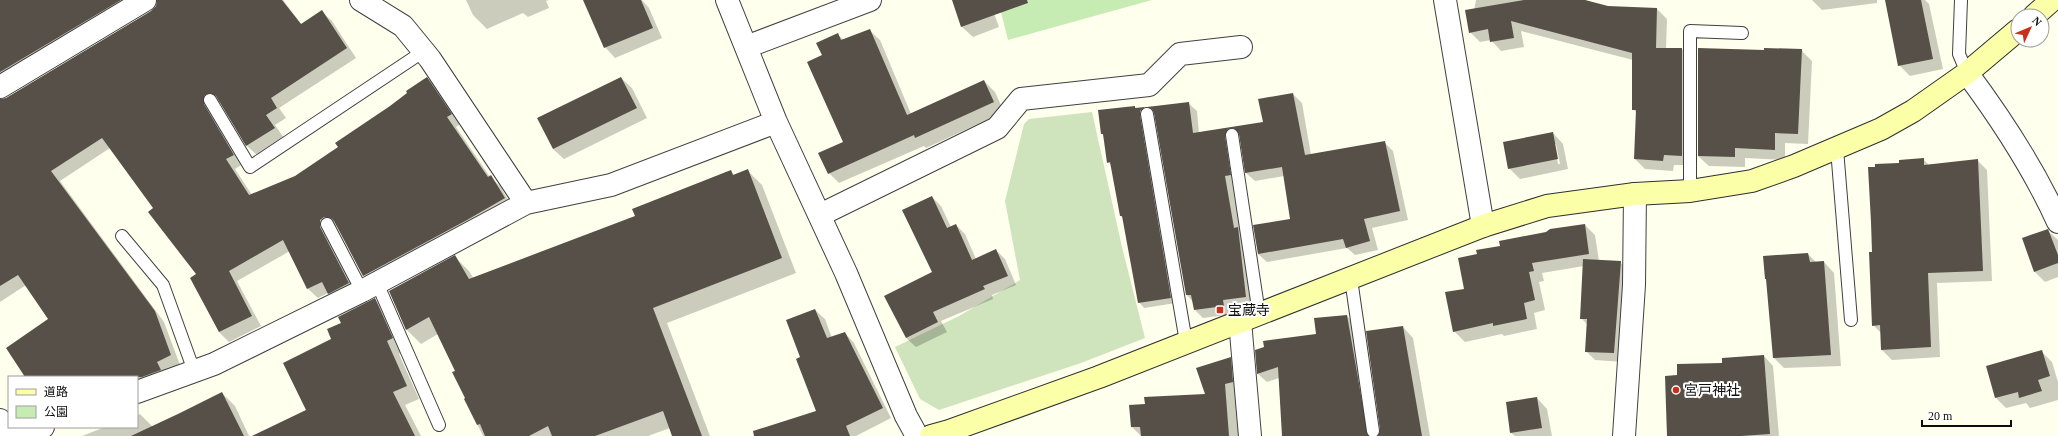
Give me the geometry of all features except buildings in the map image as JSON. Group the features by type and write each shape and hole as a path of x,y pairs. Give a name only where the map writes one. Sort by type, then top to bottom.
{"street":[{"path":"0,87 145,0"},
{"path":"361,0 403,26 424,51 526,202"},
{"path":"727,0 776,122 820,215 906,416 917,436"},
{"path":"746,47 870,0"},
{"path":"1445,0 1483,226"},
{"path":"2043,8 2052,0"},
{"path":"931,436 950,431 1092,379 1249,317 1352,279 1483,226 1547,206 1635,194 1690,191 1752,181 1837,149 1882,129 1913,111 1967,73 2010,37"},
{"path":"820,215 998,128 1021,99 1149,85 1180,54 1240,47"},
{"path":"1967,73 2008,130 2047,198 2058,222"},
{"path":"138,392 214,364 370,287 526,202 611,185 776,122"},
{"path":"1624,436 1634,285 1635,194"},
{"path":"1249,317 1250,436"},
{"path":"0,420 11,436"},
{"path":"18,436 39,428"}],"lane":[{"path":"1961,0 1959,54 1967,73"},
{"path":"1690,191 1690,31 1742,33"},
{"path":"210,100 250,167 424,51"},
{"path":"1147,114 1186,342"},
{"path":"1232,135 1249,317"},
{"path":"1837,149 1851,320"},
{"path":"327,224 370,287 439,425"},
{"path":"122,236 163,285 194,371"},
{"path":"1352,279 1373,431"}],"green space":[{"path":"998,0 1152,0 1008,40"},
{"path":"1092,112 1122,247 1145,338 1081,363 939,410 920,399 895,347 959,316 1020,280 1005,201 1024,124 1029,119"}],"place":[{"name":"宝蔵寺","path":"1220,310"},
{"name":"宮戸神社","path":"1676,390"}]}
